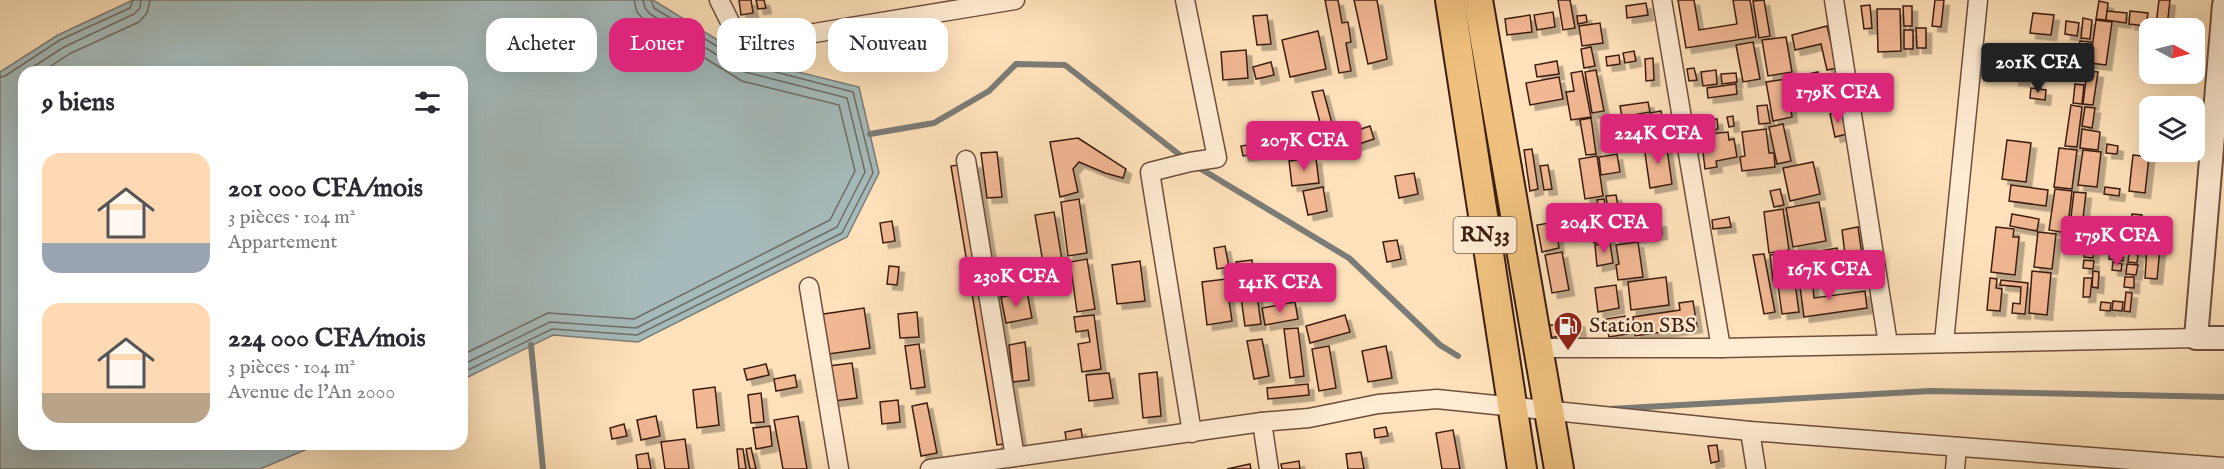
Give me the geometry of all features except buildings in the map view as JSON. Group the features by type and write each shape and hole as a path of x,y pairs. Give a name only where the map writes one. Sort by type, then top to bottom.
{"main road":[{"name":"RN33","path":"1450,0 1522,469"},
{"name":"RN33","path":"1478,0 1560,469"}],"street":[{"path":"719,0 737,36 789,37 958,4 1015,0"},
{"path":"1185,0 1217,158 1150,172 1192,433"},
{"path":"1662,0 1721,348"},
{"path":"1834,0 1888,344"},
{"path":"1944,342 1978,0"},
{"path":"2196,338 2218,149 2224,5"},
{"path":"966,160 1015,457"},
{"path":"809,287 839,469"},
{"path":"1539,348 1721,348 2224,338"},
{"path":"930,469 1262,422 1309,418 1378,404 1437,399 1551,412 1750,431 1957,447 2117,464 2224,467"},
{"path":"1262,422 1269,469"},
{"path":"1750,431 1756,469"},
{"path":"1955,469 1957,447"}],"water":[{"path":"133,0 653,0 682,18 609,18 609,72 705,72 705,32 717,40 717,72 798,72 859,87 879,173 847,237 638,342 553,335 468,377 468,66 18,66 18,450 305,450 260,469 0,469 0,72 58,35"}],"waterway":[{"path":"870,134 934,123 989,91 1016,64 1065,65 1185,159"},
{"path":"1196,166 1349,258 1440,345 1458,356"},
{"path":"531,345 543,469"},
{"path":"1609,409 1930,391 2224,397"}],"place":[{"name":"Station SBS","path":"1568,352"}]}
